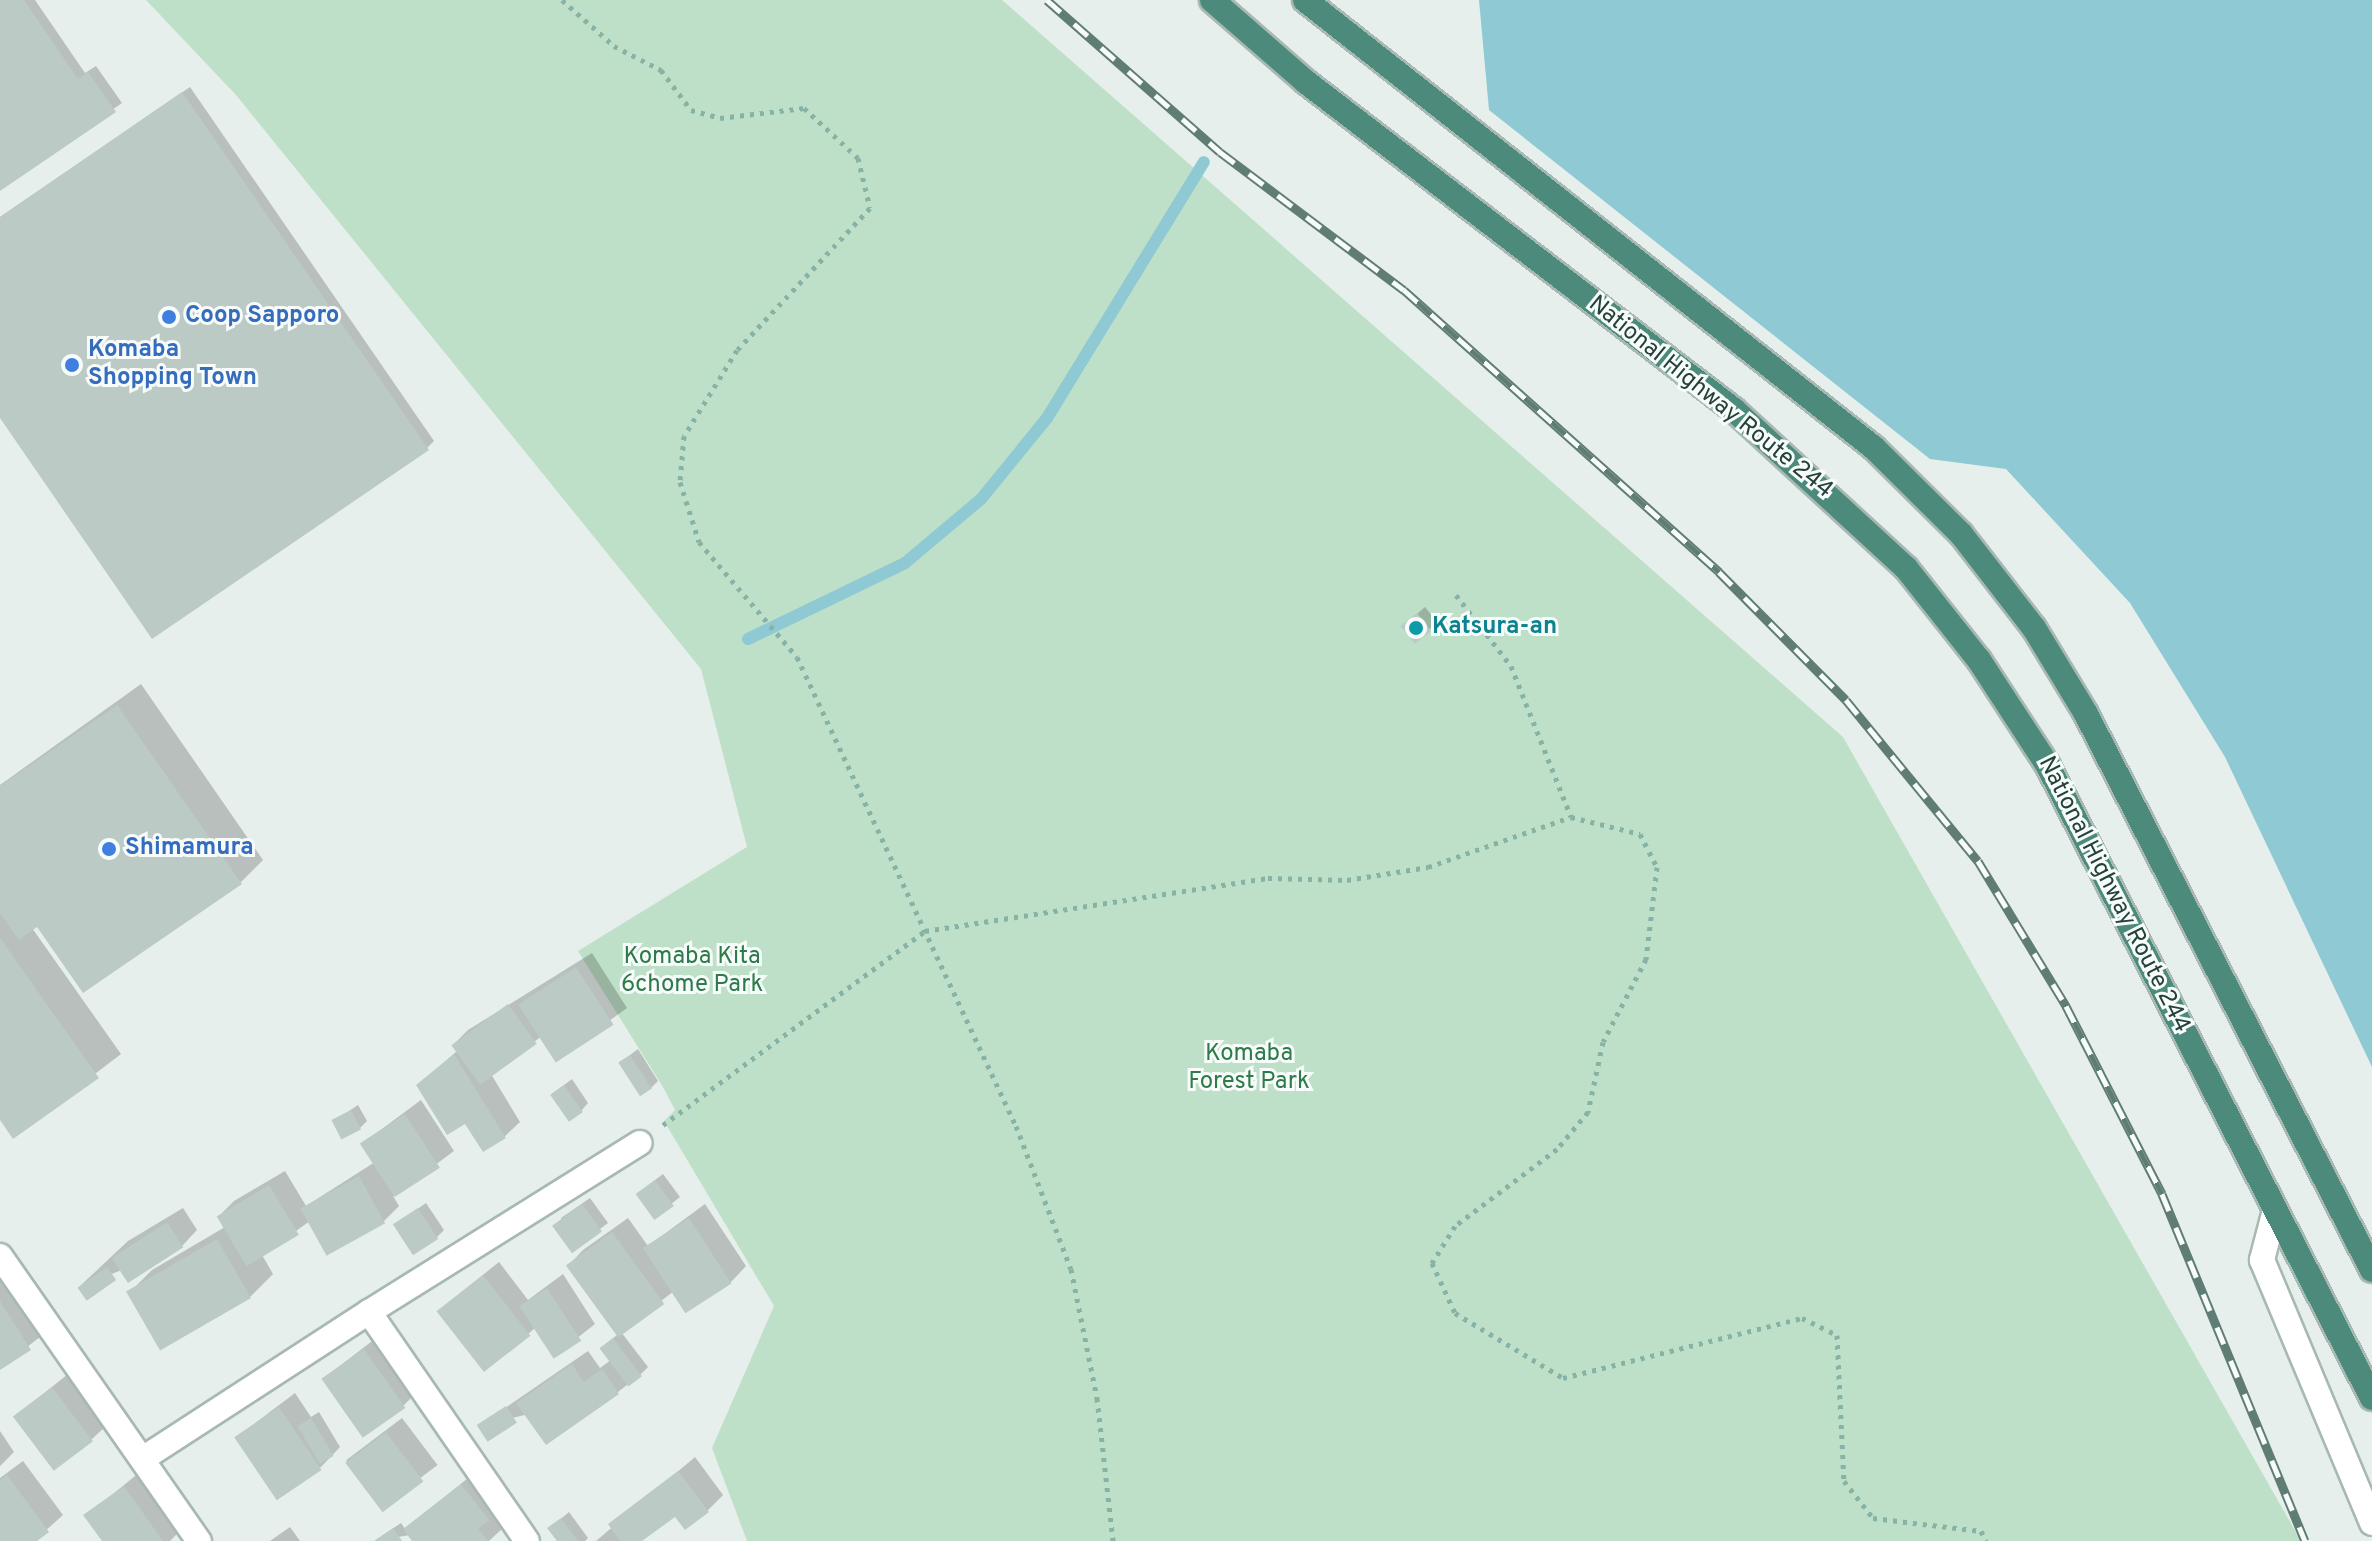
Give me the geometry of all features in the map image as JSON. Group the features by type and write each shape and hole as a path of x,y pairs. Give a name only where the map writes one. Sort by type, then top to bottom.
{"highway":[{"name":"National Highway Route 244","path":"1212,0 1306,82 1734,410 1906,568 1979,660 2048,766 2372,1398"},
{"path":"1305,0 1874,448 1961,534 2034,628 2086,714 2372,1270"}],"street":[{"path":"144,1458 639,1143"},
{"path":"2275,1210 2262,1260 2372,1523"},
{"path":"0,1256 144,1458 199,1541"},
{"path":"369,1312 527,1541"}],"path":[{"path":"562,0 614,46 661,70 691,110 720,118 804,108 858,158 870,208 737,350 684,436 680,482 699,542 790,645 1016,1126 1071,1269 1097,1398 1113,1541"},
{"path":"1456,595 1511,666 1571,817"},
{"path":"639,1143 925,931 1268,878 1347,880 1428,867 1571,817 1640,834 1657,867 1646,959 1603,1042 1588,1112 1557,1149 1455,1226 1432,1263 1455,1313 1563,1378 1802,1318 1837,1335 1844,1481 1873,1518 1981,1531 1986,1541"}],"green space":[{"name":"Komaba Forest Park","path":"146,0 1002,0 1843,737 2301,1541 747,1541 712,1448 774,1306 664,1121 675,1110 663,1087 578,951 747,847 701,669 236,95"}],"water":[{"path":"1479,0 2372,0 2372,1067 2225,757 2130,603 2006,469 1930,459 1489,110"}],"building":[{"path":"0,0 24,0 78,79 88,72 116,112 0,191"},
{"name":"Coop Sapporo","path":"182,92 429,450 152,639 0,418 0,217"},
{"name":"Katsura-an","path":"1417,613 1431,631 1415,644 1400,626"},
{"path":"117,705 242,884 83,993 37,927 19,940 0,913 0,786"},
{"path":"0,938 99,1078 13,1139 0,1120"},
{"path":"576,967 614,1025 556,1062 518,1005"},
{"path":"508,1004 537,1044 480,1085 451,1045"},
{"path":"454,1054 506,1138 483,1152 465,1124 447,1135 416,1085"},
{"path":"630,1055 652,1089 640,1096 618,1063"},
{"path":"564,1085 583,1112 569,1122 550,1095"},
{"path":"351,1110 361,1130 341,1140 331,1120"},
{"path":"405,1114 440,1168 395,1197 360,1143"},
{"path":"359,1176 385,1223 327,1256 300,1208"},
{"path":"655,1180 674,1206 654,1220 636,1194"},
{"path":"269,1185 299,1235 247,1266 217,1216"},
{"path":"582,1204 602,1232 572,1253 552,1226"},
{"path":"418,1208 438,1239 413,1255 393,1224"},
{"path":"689,1218 731,1283 685,1313 643,1248"},
{"path":"167,1222 183,1247 128,1283 112,1258"},
{"path":"612,1232 664,1304 618,1338 566,1266"},
{"path":"217,1239 251,1298 160,1350 126,1292"},
{"path":"107,1267 116,1280 87,1301 78,1288"},
{"path":"483,1275 530,1336 484,1372 437,1311"},
{"path":"547,1288 581,1341 554,1359 519,1306"},
{"path":"0,1301 31,1350 0,1370"},
{"path":"613,1338 642,1376 628,1387 599,1348"},
{"path":"364,1349 405,1408 363,1438 321,1379"},
{"path":"572,1364 584,1382 602,1369 619,1394 546,1445 516,1403"},
{"path":"52,1387 93,1441 54,1471 13,1416"},
{"path":"506,1406 517,1423 488,1442 477,1425"},
{"path":"279,1407 321,1470 277,1500 234,1437"},
{"path":"311,1418 334,1456 320,1464 297,1426"},
{"path":"386,1432 423,1482 383,1512 345,1463"},
{"path":"678,1471 709,1512 685,1530 675,1517 642,1541 620,1541 608,1524"},
{"path":"7,1475 49,1532 37,1541 0,1541 0,1480"},
{"path":"461,1484 489,1520 478,1528 488,1541 412,1541 403,1529"},
{"path":"124,1486 163,1541 102,1541 83,1515"},
{"path":"561,1518 578,1541 557,1541 547,1528"},
{"path":"393,1528 402,1541 375,1541"}],"waterway":[{"path":"748,639 905,563 981,499 1047,418 1204,162"}],"railway":[{"path":"1047,0 1220,152 1404,290 1719,572 1846,700 1978,861 2066,1006 2162,1194 2305,1541"}],"place":[{"name":"Coop Sapporo","path":"169,317"},
{"name":"Komaba Shopping Town","path":"72,365"},
{"name":"Katsura-an","path":"1416,628"},
{"name":"Shimamura","path":"109,849"}],"park label":[{"name":"Komaba Kita 6chome Park","path":"692,972"}]}
